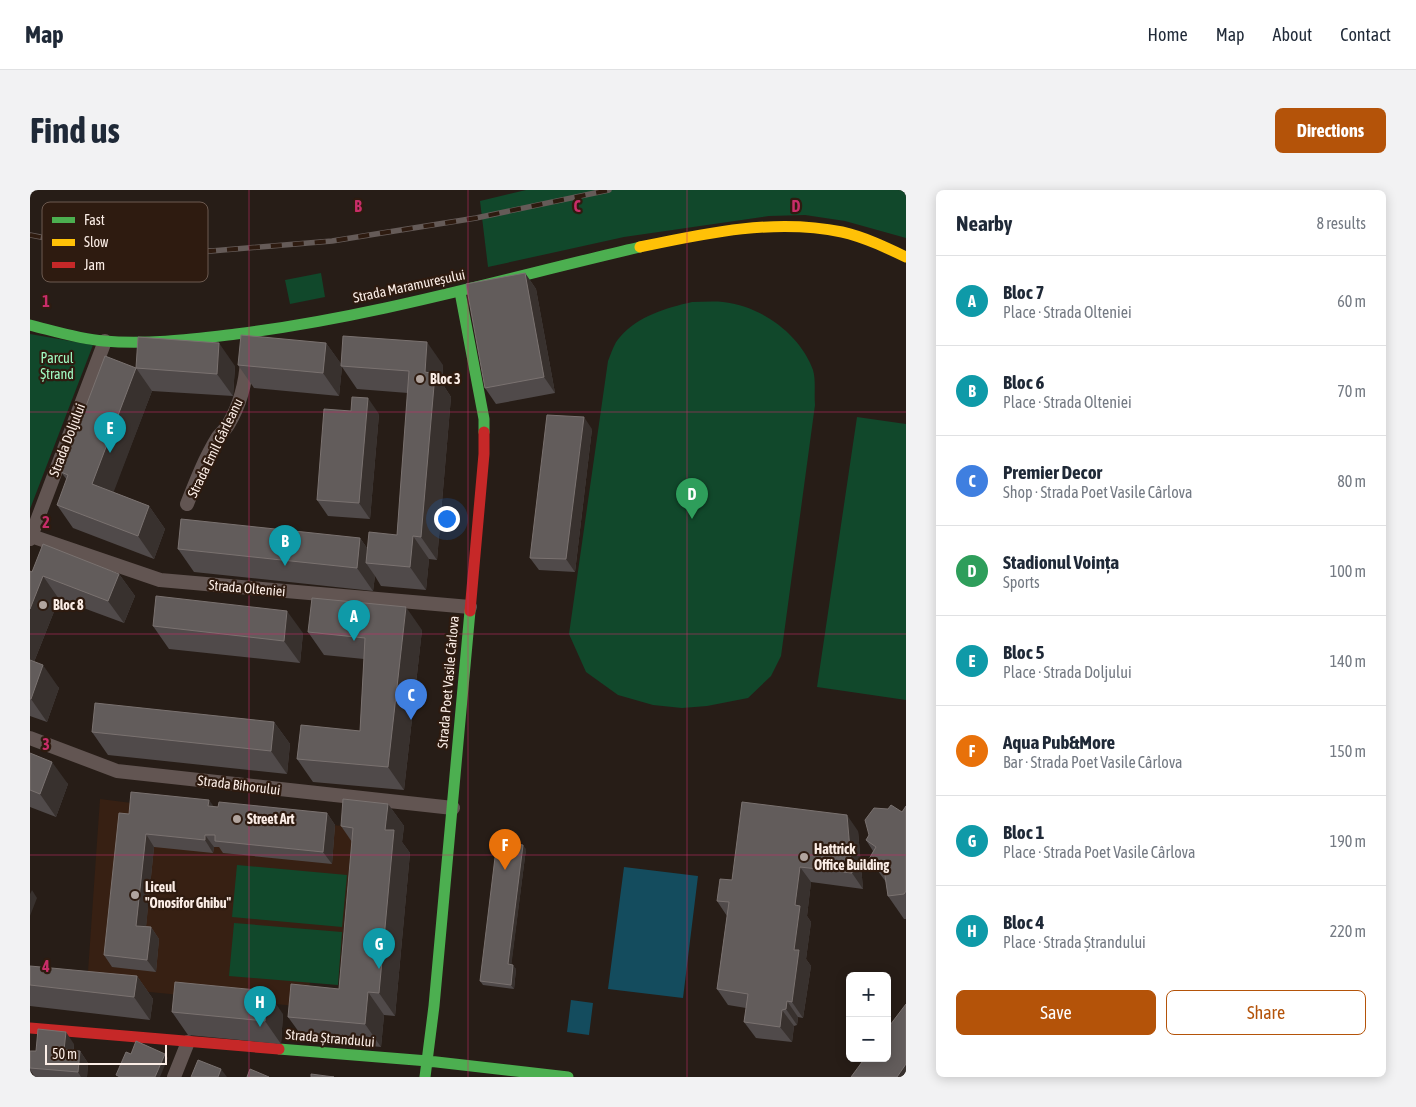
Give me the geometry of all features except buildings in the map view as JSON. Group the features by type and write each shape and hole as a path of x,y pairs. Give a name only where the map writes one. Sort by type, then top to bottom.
{"street":[{"name":"Strada Maramureșului","path":"30,325 105,341 144,341 246,332 460,292 632,249 734,228 803,226 840,232 870,240 906,257"},
{"name":"Strada Poet Vasile Cârlova","path":"425,1077 453,808 484,454 484,419 460,292"},
{"name":"Strada Emil Gârleanu","path":"188,504 199,474 218,436 227,426 240,400 247,366 246,332"},
{"name":"Strada Doljului","path":"31,538 105,341"},
{"name":"Strada Olteniei","path":"31,538 160,580 470,607"},
{"name":"Strada Bihorului","path":"30,738 117,771 453,808"},
{"name":"Strada Ștrandului","path":"30,1028 428,1061 568,1077"},
{"path":"174,1077 188,1042"}],"shaded area":[{"path":"100,799 227,815 353,827 338,985 310,982 307,1007 87,986"}],"green space":[{"path":"526,190 906,190 906,238 845,221 805,215 769,216 624,237 488,267 480,201"},
{"path":"321,273 325,297 290,304 285,280"},
{"path":"692,302 719,302 751,309 765,316 789,334 807,357 813,370 815,405 781,656 771,676 748,698 707,706 682,708 653,705 618,695 586,672 569,634 608,361 618,339 635,324 663,310"},
{"name":"Parcul Ștrand","path":"30,334 93,345 30,509"},
{"path":"857,417 906,424 906,700 817,687"},
{"path":"237,865 347,875 342,927 232,917"},
{"path":"234,923 342,932 338,985 229,976"}],"water":[{"path":"624,867 698,876 683,998 608,989"},
{"path":"571,1000 593,1003 589,1035 567,1032"}],"railway":[{"path":"208,251 332,241 476,218 609,190"},
{"path":"30,235 42,237"}],"traffic: fast":[{"path":"30,325 85,338 120,342 170,341 236,334 338,318 440,296 640,247"},
{"path":"460,292 484,419 484,432"},
{"path":"425,1077 434,1006 470,611"},
{"path":"279,1049 428,1061 568,1077"}],"traffic: slow":[{"path":"640,247 715,232 791,226 817,228 850,234 906,257"}],"traffic: jam":[{"path":"470,611 484,454 484,432"},
{"path":"30,1028 279,1049"}],"place":[{"name":"Bloc 3","path":"420,379"},
{"name":"Bloc 5","path":"110,453"},
{"name":"Stadionul Voința","path":"692,519"},
{"name":"Bloc 6","path":"285,566"},
{"name":"Bloc 8","path":"43,605"},
{"name":"Bloc 7","path":"354,641"},
{"name":"Premier Decor","path":"411,720"},
{"name":"Street Art","path":"237,819"},
{"name":"Hattrick Office Building","path":"804,857"},
{"name":"Aqua Pub&More","path":"505,870"},
{"name":"Liceul \"Onosifor Ghibu\"","path":"135,895"},
{"name":"Bloc 1","path":"379,969"},
{"name":"Bloc 4","path":"260,1027"}]}
